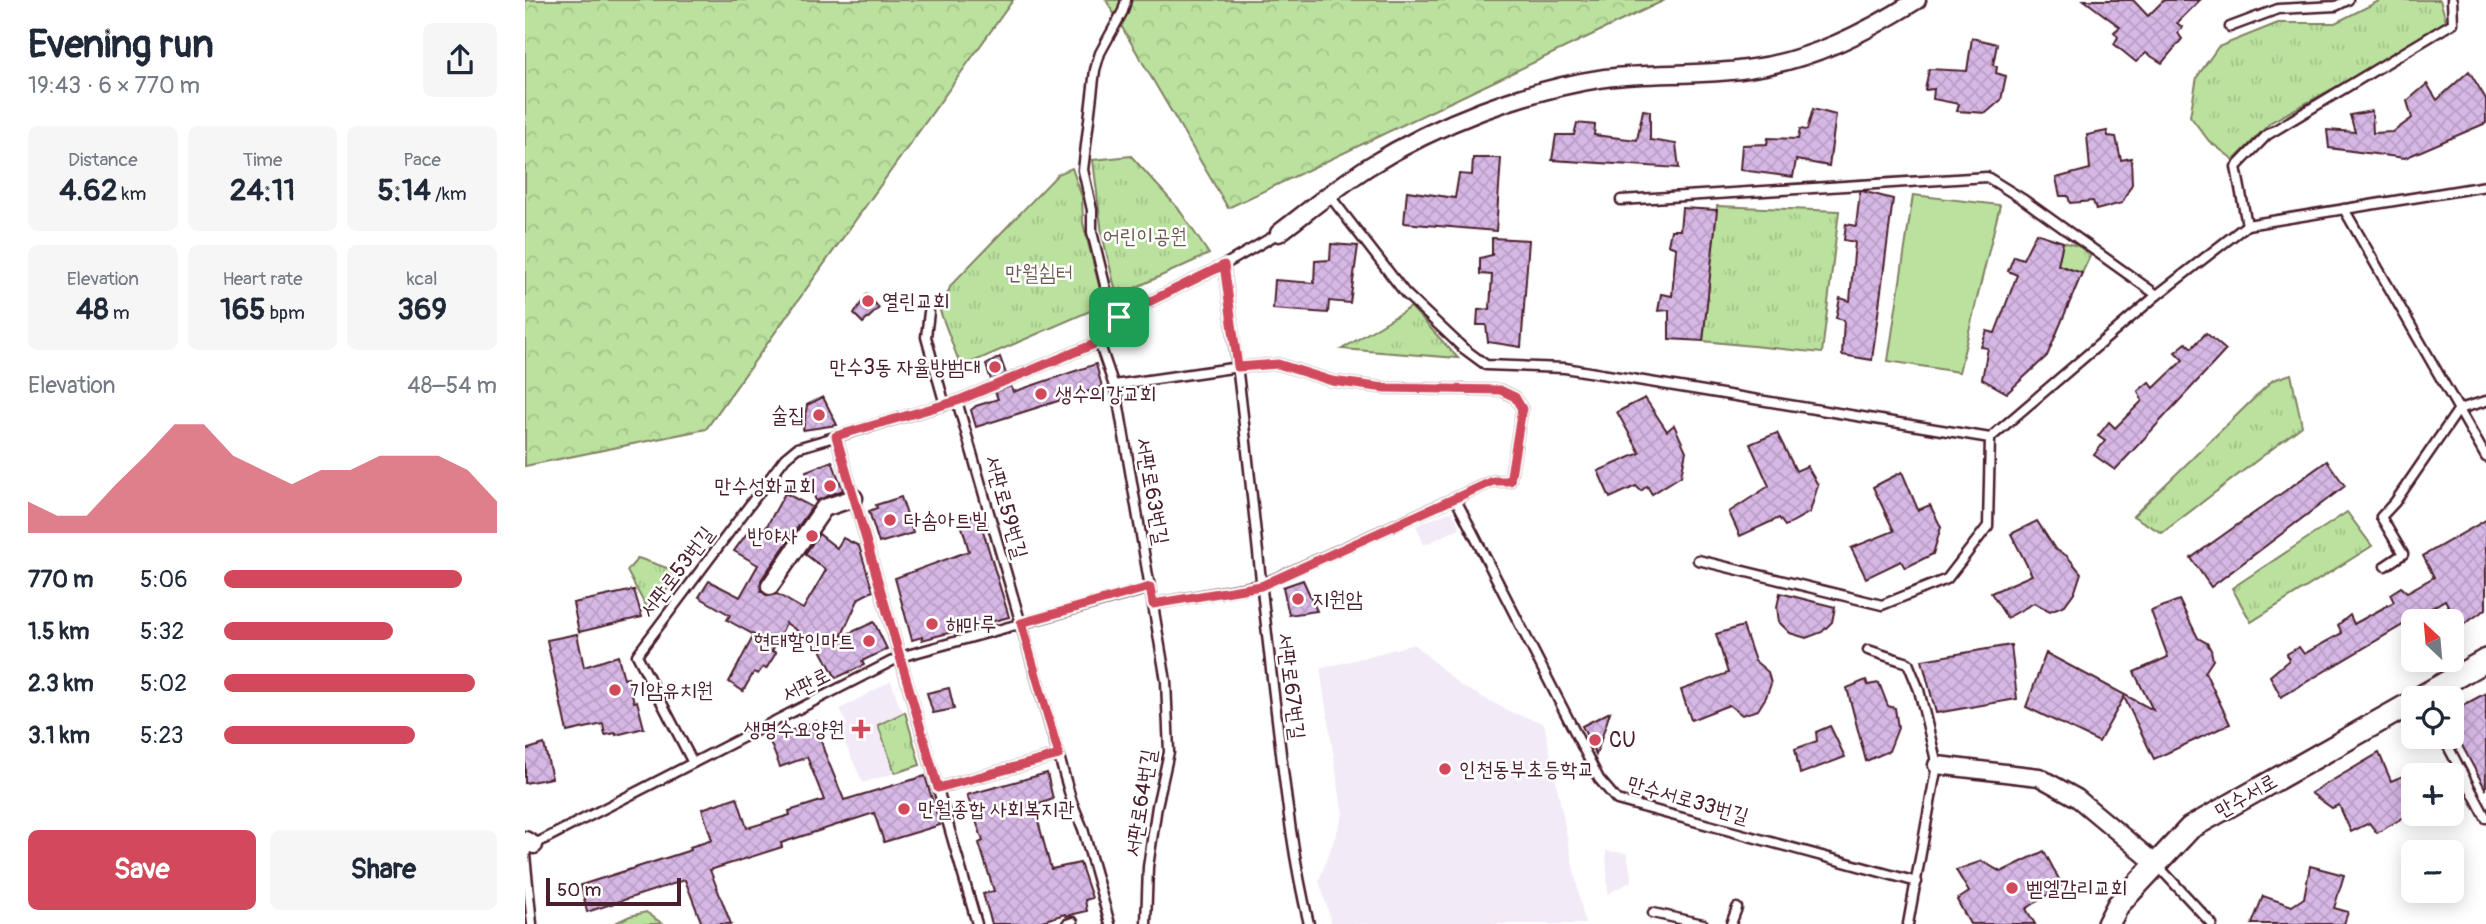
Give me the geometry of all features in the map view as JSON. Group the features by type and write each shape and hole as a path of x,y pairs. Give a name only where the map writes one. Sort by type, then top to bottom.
{"street":[{"path":"1279,233 1365,169 1402,147 1504,101 1604,78 1748,69 1816,54 1886,20 1917,0"},
{"path":"770,586 824,508 853,498"},
{"name":"만수서로","path":"2441,686 2486,660"},
{"name":"만수서로","path":"2108,924 2117,905 2190,828 2401,709"},
{"path":"1937,765 2039,777 2077,798 2156,864"}],"lane":[{"path":"1119,317 1107,293 1092,232 1092,211 1083,170 1095,70 1100,52 1123,11 1126,0"},
{"path":"2230,27 2277,9 2336,6 2349,0"},
{"path":"2246,225 2236,167 2267,135 2453,23 2452,0"},
{"path":"1621,200 1987,177 2024,200 2157,295"},
{"path":"1698,560 1882,605 1947,579 1988,526 1990,438 2157,295 2246,225 2486,187"},
{"path":"1329,195 1405,293 1463,348 1486,365 1565,368 1990,438"},
{"path":"2344,209 2486,457"},
{"name":"서판로53번길","path":"693,763 637,655 785,457 797,448 957,401 1099,342 1106,323 1224,265 1279,233"},
{"name":"서판로67번길","path":"1224,265 1296,871 1309,924"},
{"path":"929,312 926,337 945,405"},
{"name":"서판로63번길","path":"1099,342 1114,385 1153,604"},
{"path":"1114,385 1238,367 1278,364 1332,381 1385,388 1500,390 1515,397 1522,409 1510,481 1493,481 1261,586 1153,604"},
{"name":"서판로59번길","path":"957,401 1110,924"},
{"path":"2385,566 2403,554 2382,517 2459,409 2486,401"},
{"path":"836,436 977,924"},
{"name":"만수서로33번길","path":"1455,498 1599,779 1617,800 1917,882"},
{"name":"서판로","path":"532,924 525,855 530,843 899,657 1150,587"},
{"name":"서판로64번길","path":"1146,924 1148,867 1157,806 1169,752 1166,681 1153,604"},
{"path":"1868,650 1908,663 1919,690 1937,765 1908,924"},
{"path":"2449,749 2486,818"},
{"path":"938,788 1059,755"},
{"path":"2156,864 2212,924"},
{"path":"1731,924 1737,908"},
{"path":"1653,913 1703,924"}],"shaded area":[{"path":"1452,511 1460,528 1424,545 1416,525"},
{"name":"인천동부초등학교","path":"1414,644 1461,686 1513,713 1544,723 1585,924 1332,924 1319,881 1343,815 1320,669"},
{"name":"생명수요양원","path":"891,681 900,707 905,712 878,725 895,773 863,783 840,733 847,725 840,709"},
{"path":"1606,851 1627,853 1632,881 1608,894"}],"green space":[{"path":"525,0 1013,0 706,429 525,466"},
{"path":"1106,0 1665,0 1228,208"},
{"path":"2381,0 2440,0 2448,27 2271,122 2234,160 2209,141 2190,116 2197,77 2218,47 2278,23 2335,23"},
{"name":"어린이공원","path":"1131,156 1178,208 1209,254 1117,296 1102,234 1093,160"},
{"name":"만월쉼터","path":"1072,168 1082,197 1083,223 1104,305 961,367 940,311 951,285 1058,174"},
{"path":"1913,195 2000,205 1959,372 1888,361"},
{"path":"1717,206 1839,211 1822,353 1703,341"},
{"path":"2063,242 2093,250 2082,273 2058,265"},
{"path":"1411,307 1458,358 1342,349"},
{"path":"2291,374 2302,426 2162,533 2133,516 2273,380"},
{"path":"2347,512 2372,546 2251,622 2232,588"},
{"path":"638,558 676,571 678,576 653,607 645,605 627,571"},
{"path":"905,712 920,765 895,773 878,725"},
{"path":"646,912 663,924 613,924 630,916"}],"building":[{"path":"2084,0 2133,0 2148,16 2164,0 2200,0 2177,23 2182,27 2178,33 2182,39 2162,63 2146,53 2136,62 2114,44 2118,37 2114,32 2120,27"},
{"path":"1972,38 1997,44 1993,65 1997,67 1996,73 2006,76 2001,100 1986,113 1957,111 1959,104 1933,99 1934,89 1925,90 1929,69 1967,71"},
{"path":"2469,71 2486,99 2486,123 2405,158 2329,148 2327,130 2355,132 2350,115 2372,111 2373,133 2393,132 2412,118 2407,101 2427,84 2437,100"},
{"path":"1813,109 1836,115 1829,166 1796,160 1793,177 1740,170 1742,145 1767,144 1768,138 1798,139 1800,129 1807,130"},
{"path":"1643,110 1650,111 1650,140 1676,144 1679,168 1552,160 1556,135 1574,135 1577,123 1595,125 1594,135 1637,140"},
{"path":"2107,131 2108,136 2116,137 2121,160 2131,158 2132,184 2122,203 2096,210 2093,201 2070,203 2068,196 2060,196 2056,178 2090,169 2087,135"},
{"path":"1473,158 1501,158 1496,231 1404,223 1407,191 1455,198 1459,174 1472,175"},
{"path":"1862,191 1893,199 1872,360 1842,355 1844,320 1836,318 1840,298 1850,301 1855,242 1844,240 1846,224 1856,226"},
{"path":"1682,208 1717,210 1703,341 1669,339 1669,310 1658,311 1661,294 1672,296 1676,248 1668,245 1671,230 1680,230"},
{"path":"2036,233 2063,242 2058,265 2082,273 2047,356 2007,393 1982,379 1988,348 1981,347 1987,331 1995,333 2017,275 2008,271 2014,256 2023,259"},
{"path":"1492,238 1529,240 1521,347 1488,342 1486,325 1477,325 1478,310 1490,309 1492,275 1480,274 1480,258 1492,255"},
{"path":"1331,244 1358,246 1350,303 1329,301 1328,313 1273,309 1275,280 1314,283 1315,261 1330,260"},
{"name":"열린교회","path":"867,294 879,308 863,323 854,314"},
{"path":"2206,333 2226,350 2115,470 2094,455 2105,441 2098,436 2109,422 2115,428 2142,401 2138,391 2149,382 2154,388 2183,360 2175,352 2186,343 2192,348"},
{"name":"만수3동 자율방범대","path":"1000,357 1006,374 991,380 986,365"},
{"path":"1096,364 1102,387 976,427 971,410 998,399 995,392 1011,386 1013,392"},
{"name":"술집","path":"823,397 837,425 803,430 807,405"},
{"path":"1645,398 1667,431 1674,425 1686,451 1681,476 1652,494 1647,486 1641,491 1636,486 1610,498 1598,471 1640,453 1617,412"},
{"path":"1777,433 1796,471 1807,466 1818,485 1810,512 1785,526 1779,518 1740,536 1729,512 1769,486 1750,444"},
{"name":"만수성화교회","path":"832,461 843,490 816,501 806,471"},
{"path":"2327,461 2345,486 2211,587 2191,558"},
{"path":"1902,472 1918,510 1930,505 1941,527 1933,554 1905,568 1901,561 1866,578 1851,548 1894,531 1873,487"},
{"path":"785,493 812,507 761,580 761,591 768,596 777,594 803,609 826,570 805,554 819,534 837,548 843,538 859,546 873,591 859,598 841,637 874,622 887,649 862,661 864,665 836,678 819,646 786,623 772,651 776,653 766,669 763,667 758,674 754,672 743,691 729,682 754,635 727,620 730,615 699,597 709,581 740,597 758,565 734,551 750,529 762,535"},
{"name":"다솜아트빌","path":"901,497 913,533 879,543 869,511 877,508 876,505"},
{"path":"978,514 1009,617 922,640 922,637 912,640 895,578 969,551 960,520"},
{"path":"2486,520 2486,609 2464,624 2464,609 2450,609 2445,600 2430,609 2401,609 2401,626 2281,697 2270,676 2289,660 2287,654 2299,647 2304,654 2342,633 2338,625 2350,615 2354,624 2394,602 2390,594 2401,587 2407,592 2434,577 2423,556"},
{"path":"2037,521 2055,549 2067,556 2081,573 2075,591 2065,605 2050,611 2034,603 2007,618 1991,593 2032,575 2011,534"},
{"name":"지원암","path":"1303,580 1317,611 1289,615 1283,587"},
{"path":"634,590 642,617 579,632 573,603"},
{"path":"1780,593 1835,607 1832,622 1822,632 1806,638 1790,633 1779,622 1777,607"},
{"path":"2179,600 2198,638 2207,643 2211,650 2213,660 2205,672 2230,724 2154,759 2124,697 2099,742 2026,707 2046,653 2153,710 2134,672 2168,657 2151,611"},
{"path":"1743,626 1755,661 1768,672 1771,684 1766,697 1758,710 1742,715 1729,705 1691,720 1681,690 1728,673 1716,634"},
{"path":"577,634 584,667 618,656 624,679 628,678 634,702 637,701 644,728 605,735 603,724 567,732 547,640"},
{"path":"2011,645 2017,699 1936,713 1922,660"},
{"path":"1866,680 1868,685 1879,683 1888,706 1895,708 1898,728 1889,751 1866,761 1847,688"},
{"path":"949,688 954,709 933,713 927,693"},
{"path":"2486,693 2486,790 2464,749 2464,705"},
{"name":"CU","path":"1610,712 1596,755 1582,726"},
{"path":"816,721 824,751 844,800 925,776 940,825 884,842 874,813 781,843 782,847 710,870 731,924 702,924 685,880 587,912 581,885 691,850 690,847 712,840 702,809 737,797 747,828 790,815 789,811 824,800 807,757 780,767 769,739"},
{"path":"1830,726 1845,757 1800,774 1795,749 1817,741 1816,732"},
{"path":"544,744 552,778 525,783 525,750"},
{"path":"2379,753 2391,781 2401,777 2401,819 2377,833 2369,823 2351,832 2339,805 2332,808 2311,793"},
{"path":"1047,773 1053,799 1034,806 1051,869 1080,863 1092,898 1085,900 1087,911 1066,916 1065,914 1032,924 992,924 983,894 994,891 979,843 983,841 967,795"},
{"name":"벧엘감리교회","path":"2044,851 2062,885 2026,909 2035,924 1970,924 1957,900 1969,892 1956,870 1982,861 2001,872"},
{"path":"2310,866 2344,875 2334,908 2348,912 2344,924 2252,924 2263,896 2292,906 2304,898"}],"place":[{"name":"열린교회","path":"868,301"},
{"name":"만수3동 자율방범대","path":"995,367"},
{"name":"생수의강교회","path":"1041,394"},
{"name":"술집","path":"819,415"},
{"name":"만수성화교회","path":"830,486"},
{"name":"다솜아트빌","path":"890,520"},
{"name":"반야사","path":"812,536"},
{"name":"지원암","path":"1298,599"},
{"name":"해마루","path":"932,624"},
{"name":"현대할인마트","path":"869,641"},
{"name":"기암유치원","path":"615,690"},
{"name":"생명수요양원","path":"861,729"},
{"name":"CU","path":"1595,740"},
{"name":"인천동부초등학교","path":"1445,769"},
{"name":"만월종합 사회복지관","path":"904,809"},
{"name":"벧엘감리교회","path":"2012,888"}],"route":[{"path":"1224,265 1238,367 1278,364 1332,381 1385,388 1500,390 1515,397 1522,409 1510,481 1493,481 1261,586 1153,604 1150,587 1021,623 1059,755 938,788 836,436 957,401 1099,342 1106,323 1119,317 1224,265"}]}
